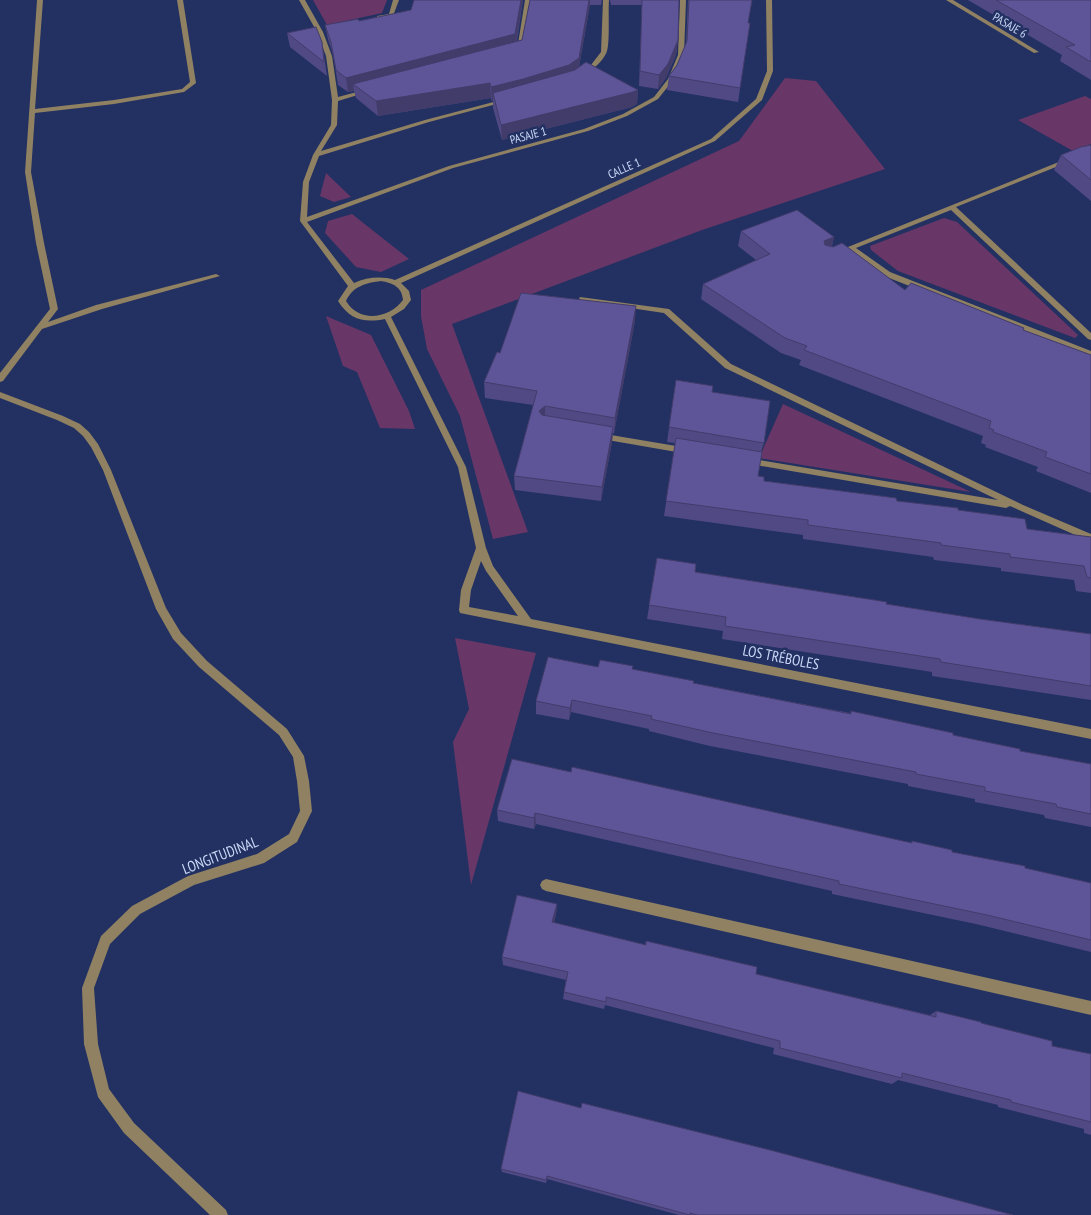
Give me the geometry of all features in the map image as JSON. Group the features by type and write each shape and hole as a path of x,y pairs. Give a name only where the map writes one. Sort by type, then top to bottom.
{"street":[{"path":"0,379 54,309 28,172 40,0"},
{"path":"33,111 114,102 184,90 193,82 180,0"},
{"path":"302,0 320,32 329,56 335,100 334,125 316,154 306,182 303,221 352,286"},
{"path":"373,19 391,15 396,0"},
{"path":"513,53 520,51 528,0"},
{"path":"579,77 593,66 604,52 606,0"},
{"name":"PASAJE 1","path":"303,221 451,167 586,130 626,115 656,98 671,79 681,55 682,0"},
{"name":"CALLE 1","path":"396,283 713,140 760,100 770,71 769,0"},
{"name":"PASAJE 6","path":"949,0 1036,52"},
{"path":"320,32 329,29"},
{"path":"335,100 372,90"},
{"path":"316,154 426,121 508,100"},
{"path":"834,254 1091,151"},
{"path":"952,207 1091,337"},
{"path":"851,248 887,274 1091,354"},
{"path":"41,327 99,307 216,276"},
{"path":"373,280 396,283 405,290 407,300 400,310 374,319 361,318 351,314 344,308 342,301 345,293 352,286 373,280"},
{"path":"583,299 666,310 728,366 1020,507 1091,538"},
{"path":"387,316 462,467 481,548 490,568 527,622"},
{"name":"LONGITUDINAL","path":"0,395 60,418 77,426 86,434 108,470 161,608 177,636 203,664 283,732 298,756 306,811 293,838 260,859 192,880 136,910 105,940 88,988 91,1044 103,1092 129,1128 221,1215"},
{"path":"593,435 700,453"},
{"path":"738,459 1020,507"},
{"name":"LOS TRÉBOLES","path":"481,548 466,590 464,610 1091,734"},
{"path":"546,885 1091,1008"}],"shaded area":[{"path":"313,0 387,0 382,13 327,25"},
{"path":"785,78 816,81 885,169 702,230 452,324 528,532 493,539 460,416 427,349 421,316 421,290 739,141"},
{"path":"1085,96 1091,99 1091,144 1073,151 1018,120"},
{"path":"326,173 351,197 334,202 320,196"},
{"path":"352,214 409,259 381,272 356,267 325,233 328,221"},
{"path":"944,218 957,222 1078,335 1075,338 898,271 871,250 870,246"},
{"path":"326,316 371,335 409,411 415,429 380,428 357,372 343,366"},
{"path":"783,404 971,492 759,458"},
{"path":"455,638 536,653 471,885 453,742 469,709"}],"building":[{"path":"414,0 521,0 515,34 346,78 336,70 331,42 325,25 358,19 359,21 411,10"},
{"path":"530,0 589,0 579,58 569,65 491,87 490,83 376,101 353,84 522,40"},
{"path":"642,0 679,0 678,40 668,64 659,75 640,71"},
{"path":"689,0 752,0 740,88 669,76 677,65 687,41"},
{"path":"996,0 1091,0 1091,62 1066,47 1075,45"},
{"path":"316,27 322,42 324,62 287,33"},
{"path":"586,62 638,90 501,125 493,93 575,70"},
{"path":"1091,145 1091,180 1061,155"},
{"path":"797,210 834,237 824,241 825,245 833,247 842,243 905,290 911,283 1024,328 1023,330 1091,355 1091,474 1045,457 1047,452 993,432 994,430 989,428 991,421 804,350 807,346 785,338 703,284 770,254 741,231"},
{"path":"521,293 636,306 615,418 545,406 539,411 542,415 613,427 602,487 514,476 537,391 484,382 497,352 500,353"},
{"path":"676,380 713,386 712,392 770,401 764,443 669,427"},
{"path":"676,438 762,452 758,476 764,477 764,481 896,498 897,501 958,508 958,510 1025,519 1027,529 1091,537 1091,578 1087,577 1084,566 1010,557 1010,554 941,545 941,543 808,525 808,520 666,501"},
{"path":"657,558 696,564 695,572 887,602 886,604 980,619 1091,634 1091,686 941,662 940,659 725,626 726,617 649,605"},
{"path":"548,657 598,667 600,660 633,666 632,669 694,681 693,683 851,714 851,711 953,733 953,735 1020,749 1020,751 1091,764 1091,814 1057,807 1056,804 985,791 985,787 916,774 916,772 713,733 651,719 652,716 572,700 570,708 536,701"},
{"path":"512,759 571,772 572,767 912,843 912,841 952,850 952,852 1025,866 1025,868 1091,883 1091,940 987,915 839,884 839,881 535,813 534,818 497,810"},
{"path":"517,895 557,904 552,922 646,945 646,941 757,967 756,974 936,1017 936,1011 1052,1041 1052,1046 1091,1054 1091,1122 902,1073 902,1078 780,1048 780,1041 606,997 606,1002 564,992 568,972 502,957"},
{"path":"518,1091 581,1108 582,1103 770,1150 1013,1215 697,1215 690,1213 690,1215 547,1176 546,1180 501,1169"}]}
